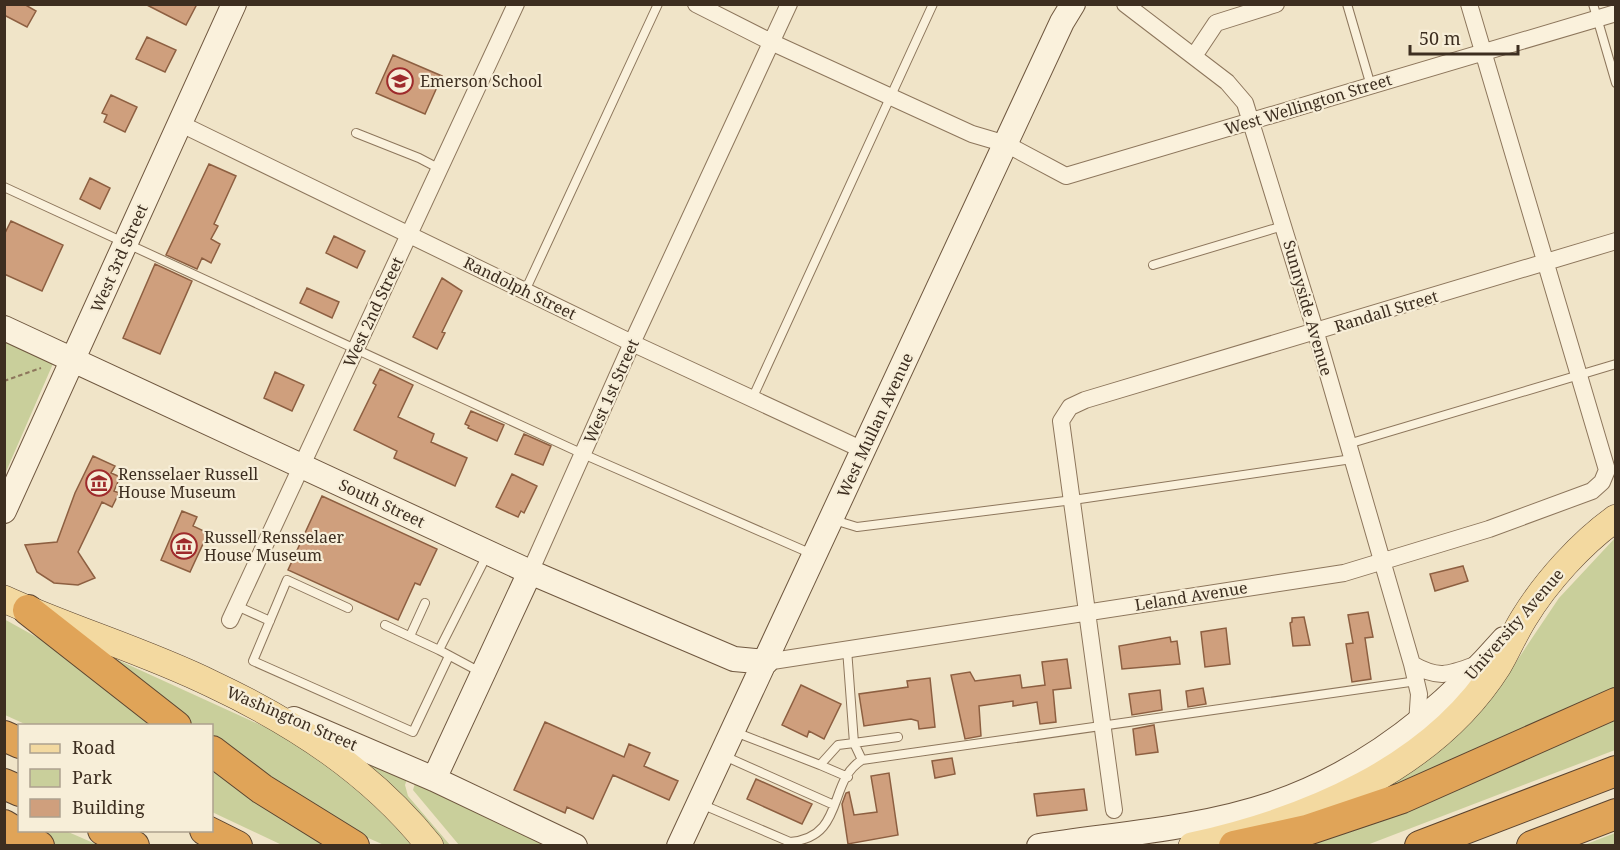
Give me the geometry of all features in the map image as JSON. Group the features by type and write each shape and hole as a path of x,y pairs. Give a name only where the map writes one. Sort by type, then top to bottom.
{"highway":[{"path":"16,604 173,724"},
{"path":"1234,846 1307,830 1402,798 1616,702"},
{"path":"4,736 18,742"},
{"path":"213,753 262,789 354,846"},
{"path":"1419,846 1616,771"},
{"path":"4,784 18,790"},
{"path":"1533,846 1616,814"},
{"path":"4,825 39,846"},
{"path":"105,832 134,846"},
{"path":"207,832 237,846"}],"main road":[{"name":"University Avenue","path":"1524,617 1568,562 1616,518"},
{"name":"Washington Street","path":"16,604 212,683"},
{"path":"1192,846 1244,834 1307,812 1342,796 1401,760 1452,720 1477,694 1497,666 1524,617"},
{"path":"212,683 300,732 344,760 378,789 430,846"}],"street":[{"name":"West 3rd Street","path":"4,511 234,4"},
{"name":"West 2nd Street","path":"234,613 516,4"},
{"name":"West Wellington Street","path":"696,4 771,42 972,134 1006,144 1066,176 1483,52 1595,12 1616,13"},
{"name":"West 1st Street","path":"435,779 632,343 789,4"},
{"name":"West Mullan Avenue","path":"679,846 1073,4"},
{"name":"Sunnyside Avenue","path":"1125,4 1236,90 1252,121 1417,681 1420,709 1417,724"},
{"path":"1469,4 1579,375"},
{"path":"1194,56 1216,23 1265,6"},
{"name":"Randolph Street","path":"179,123 632,343 863,450"},
{"name":"Randall Street","path":"1072,500 1061,421 1070,407 1085,400 1316,333 1616,241"},
{"name":"South Street","path":"4,328 530,572 734,658 766,662"},
{"name":"Leland Avenue","path":"766,662 1344,573 1489,529 1592,491 1602,482 1607,470 1579,375"},
{"path":"1072,500 1114,810"},
{"name":"University Avenue","path":"1039,846 1207,821 1272,804 1351,768 1417,724 1485,662 1524,617"},
{"path":"1412,664 1430,674 1441,675 1485,662"},
{"name":"Washington Street","path":"212,683 435,779 574,846"}],"lane":[{"path":"525,291 658,4"},
{"path":"752,399 933,4"},
{"path":"1347,4 1371,86"},
{"path":"1595,12 1616,83"},
{"path":"357,133 440,169"},
{"path":"4,187 583,454 815,555"},
{"path":"1153,265 1284,226"},
{"path":"831,520 857,527 1072,500 1350,451 1616,364"},
{"path":"439,650 489,552"},
{"path":"348,608 287,580 253,661 413,732 449,656"},
{"path":"410,636 425,603"},
{"path":"234,613 270,621"},
{"path":"385,625 483,674"},
{"path":"847,649 854,743 862,760"},
{"path":"699,803 790,842 811,838 821,831 855,764 862,760 1417,681"},
{"path":"733,731 848,777"},
{"path":"820,765 838,745 898,737"},
{"path":"722,755 834,805"}],"path":[{"path":"4,381 43,367"}],"green space":[{"path":"5,336 55,359 5,474"},
{"path":"1615,538 1615,694 1438,775 1342,806 1514,665 1559,598"},
{"path":"4,619 67,654 164,724 25,724 5,715"},
{"path":"96,650 287,737 324,759 420,845 384,845 348,829 213,739 213,724 193,724 94,652"},
{"path":"1615,711 1615,750 1367,845 1274,846"},
{"path":"335,743 408,776 405,785 408,796 450,845 443,845"},
{"path":"213,761 342,845 282,845 213,812"},
{"path":"416,780 554,845 459,845 413,790"},
{"path":"32,832 68,832 98,845 55,845"},
{"path":"1615,833 1615,845 1584,845"}],"building":[{"path":"4,4 24,4 36,11 27,27 4,15"},
{"path":"145,4 197,4 186,25"},
{"path":"147,37 176,50 165,72 136,59"},
{"path":"393,55 442,76 425,114 376,93"},
{"path":"111,95 137,107 125,132 104,122 107,115 102,113"},
{"path":"209,164 236,176 214,224 218,226 211,239 220,244 211,263 202,258 197,269 166,255"},
{"path":"90,178 110,188 100,209 80,199"},
{"path":"11,221 63,245 42,291 4,274 4,235"},
{"path":"334,236 365,251 357,268 326,253"},
{"path":"155,264 192,281 160,354 123,338"},
{"path":"442,278 462,291 442,332 445,333 437,349 413,337"},
{"path":"307,288 339,302 332,318 300,303"},
{"path":"380,369 413,385 398,417 434,434 431,442 467,458 455,486 394,458 397,451 354,430 376,385 373,383"},
{"path":"275,372 304,385 292,411 264,398"},
{"path":"471,411 504,425 497,441 468,428 469,426 465,424"},
{"path":"524,434 551,446 543,465 515,454"},
{"path":"93,456 115,466 111,473 120,477 114,491 119,493 112,507 102,502 78,552 95,578 78,585 54,583 37,572 25,545 57,542 75,493"},
{"path":"512,474 537,486 524,513 521,511 518,517 496,507"},
{"path":"322,496 437,549 420,585 415,583 398,620 288,570"},
{"name":"Russell Rensselaer House Museum","path":"182,511 197,517 193,526 208,533 190,572 161,560"},
{"path":"1463,566 1468,581 1435,591 1430,574"},
{"path":"1368,612 1373,637 1365,638 1371,679 1352,682 1346,644 1353,643 1348,615"},
{"path":"1304,617 1310,645 1293,646 1290,623 1292,618"},
{"path":"1226,628 1230,664 1205,667 1201,632"},
{"path":"1170,637 1171,642 1177,641 1180,664 1122,669 1119,646"},
{"path":"1067,659 1071,688 1053,690 1056,722 1040,724 1037,702 1013,706 1013,701 979,706 981,736 965,739 951,675 970,672 975,681 1020,675 1022,688 1045,685 1042,662"},
{"path":"930,678 935,727 919,729 918,721 911,719 864,726 859,694 908,687 907,681"},
{"path":"801,685 841,704 824,739 809,731 807,737 782,725"},
{"path":"1203,688 1206,704 1188,707 1186,691"},
{"path":"1160,690 1162,710 1132,715 1129,694"},
{"path":"545,722 624,757 629,744 650,753 644,766 678,781 669,800 613,775 593,819 567,807 565,813 514,790"},
{"path":"1154,725 1158,752 1136,755 1133,729"},
{"path":"952,758 955,774 935,778 932,761"},
{"path":"889,773 898,835 848,844 842,804 846,793 849,792 854,815 877,812 871,776"},
{"path":"756,779 812,804 802,824 747,799"},
{"path":"1084,789 1087,810 1037,816 1034,794"}],"place":[{"name":"Emerson School","path":"400,81"},
{"name":"Rensselaer Russell House Museum","path":"99,483"},
{"name":"Russell Rensselaer House Museum","path":"184,546"}]}
